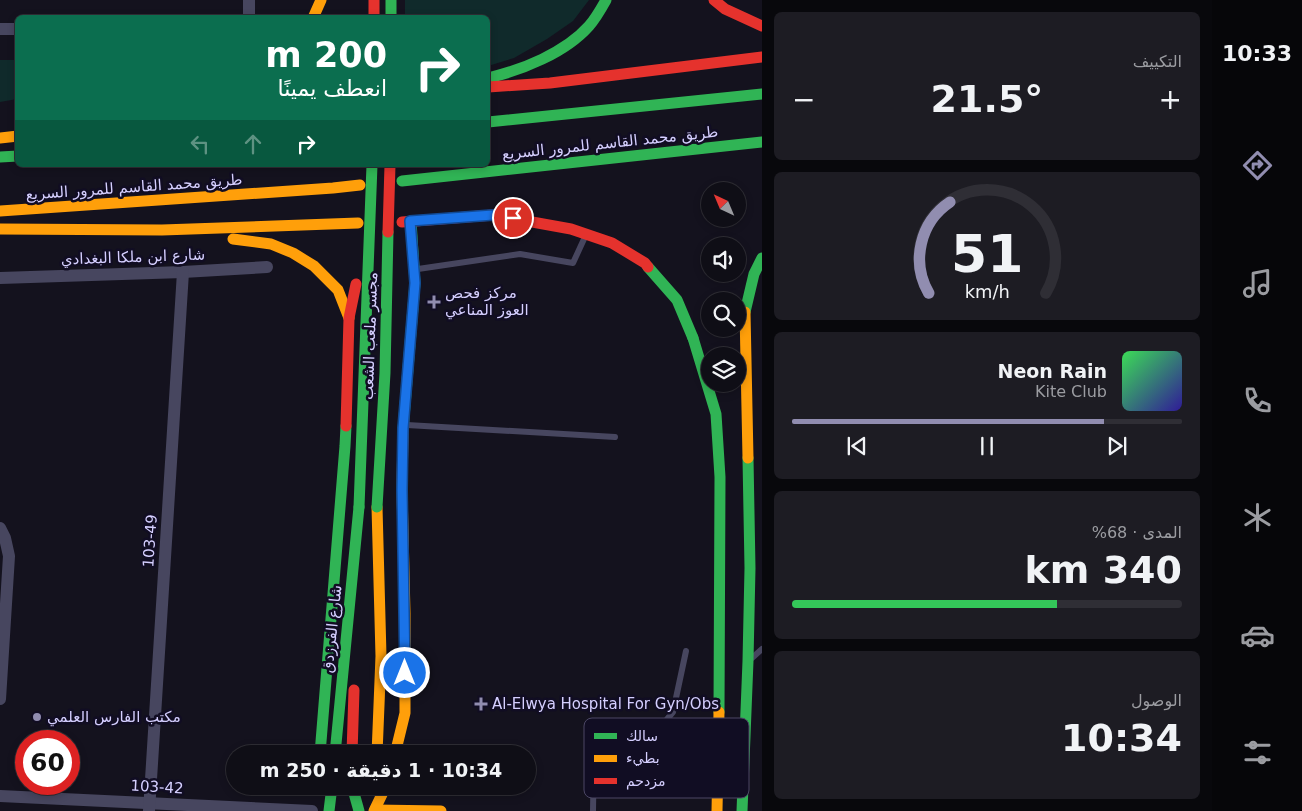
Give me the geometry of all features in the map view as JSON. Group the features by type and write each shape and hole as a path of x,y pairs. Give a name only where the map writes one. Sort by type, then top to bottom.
{"main road":[{"path":"315,15 321,0"},
{"path":"374,0 374,15"},
{"path":"391,0 391,15"},
{"path":"490,77 515,70 561,50 586,30 606,0"},
{"path":"714,0 725,9 762,26"},
{"path":"490,88 762,57"},
{"path":"490,122 762,94"},
{"path":"0,138 15,136"},
{"name":"طريق محمد القاسم للمرور السريع","path":"402,181 762,142"},
{"path":"0,157 15,156"},
{"name":"مجسر ملعب الشعب","path":"360,507 372,167"},
{"name":"مجسر ملعب الشعب","path":"377,745 381,656 377,507 385,373 390,167"},
{"name":"طريق محمد القاسم للمرور السريع","path":"0,211 360,185"},
{"path":"397,745 405,713 402,490 404,424 415,283 406,221 493,215 572,229 612,243 645,263 677,300 697,349 716,414 720,477 719,718"},
{"path":"0,229 162,230 358,223"},
{"path":"162,230 271,244 293,253 314,266 338,290 349,318"},
{"path":"401,258 410,271 415,283"},
{"path":"746,718 753,570 745,312 754,274 762,258"},
{"path":"321,745 345,446 349,318 356,284"},
{"path":"355,660 360,507"},
{"name":"شارع الفرزدق","path":"336,745 360,507"},
{"path":"352,745 354,679"},
{"path":"355,795 359,811"},
{"path":"375,810 376,795"},
{"path":"375,810 382,795"},
{"path":"718,798 718,811"},
{"path":"742,811 743,798"},
{"path":"375,810 441,811"}],"street":[{"path":"249,0 249,15"},
{"path":"0,29 15,29"},
{"name":"شارع ابن ملكا البغدادي","path":"0,278 183,272 267,267"},
{"name":"103-49","path":"149,807 183,272"},
{"path":"0,528 5,538 9,556 0,699"},
{"name":"103-42","path":"0,796 149,807 312,811"}],"lane":[{"path":"414,269 520,254 573,263 586,234"},
{"path":"404,424 615,437"},
{"path":"748,661 762,649"},
{"path":"668,718 673,712 686,651"},
{"path":"593,798 593,811"}],"green space":[{"path":"405,0 589,0 573,21 547,39 514,58 490,65 490,15 405,15"},
{"path":"0,60 15,60 15,99 0,102"}],"traffic: fast":[{"path":"391,0 391,15"},
{"path":"490,77 529,65 568,44 589,26 606,0"},
{"path":"490,122 762,94"},
{"path":"402,181 762,142"},
{"path":"0,157 15,156"},
{"path":"359,507 372,167"},
{"path":"403,430 415,283 411,221"},
{"path":"377,507 385,373 388,232"},
{"path":"746,308 754,274 762,258"},
{"path":"648,267 677,300 693,338"},
{"path":"693,338 716,414 720,477 719,712"},
{"path":"321,745 346,426"},
{"path":"746,718 750,568 748,458"},
{"path":"336,745 359,507"},
{"path":"329,811 331,795"},
{"path":"355,795 359,811"},
{"path":"742,811 743,798"}],"traffic: slow":[{"path":"314,15 321,0"},
{"path":"0,138 15,136"},
{"path":"0,211 360,185"},
{"path":"0,229 162,230 358,223"},
{"path":"233,239 271,244 293,253 314,266 338,290 349,318"},
{"path":"746,337 748,458"},
{"path":"397,745 405,713 403,430"},
{"path":"377,507 381,656 377,745"},
{"path":"719,712 719,718"},
{"path":"374,811 382,795"},
{"path":"717,798 717,811"},
{"path":"375,810 441,811"}],"traffic: jam":[{"path":"374,0 374,15"},
{"path":"714,0 725,9 762,26"},
{"path":"490,87 550,83 762,57"},
{"path":"388,232 390,167"},
{"path":"402,222 493,215 571,229 612,243 645,263 648,267"},
{"path":"346,426 349,318 356,284"},
{"path":"352,745 354,690"}],"place":[{"name":"مركز فحص العوز المناعي","path":"434,302"},
{"name":"Al-Elwya Hospital For Gyn/Obs","path":"481,704"},
{"name":"مكتب الفارس العلمي","path":"37,717"}],"route":[{"path":"405,673 402,490 403,428 415,283 410,221 493,215 513,218"}]}
